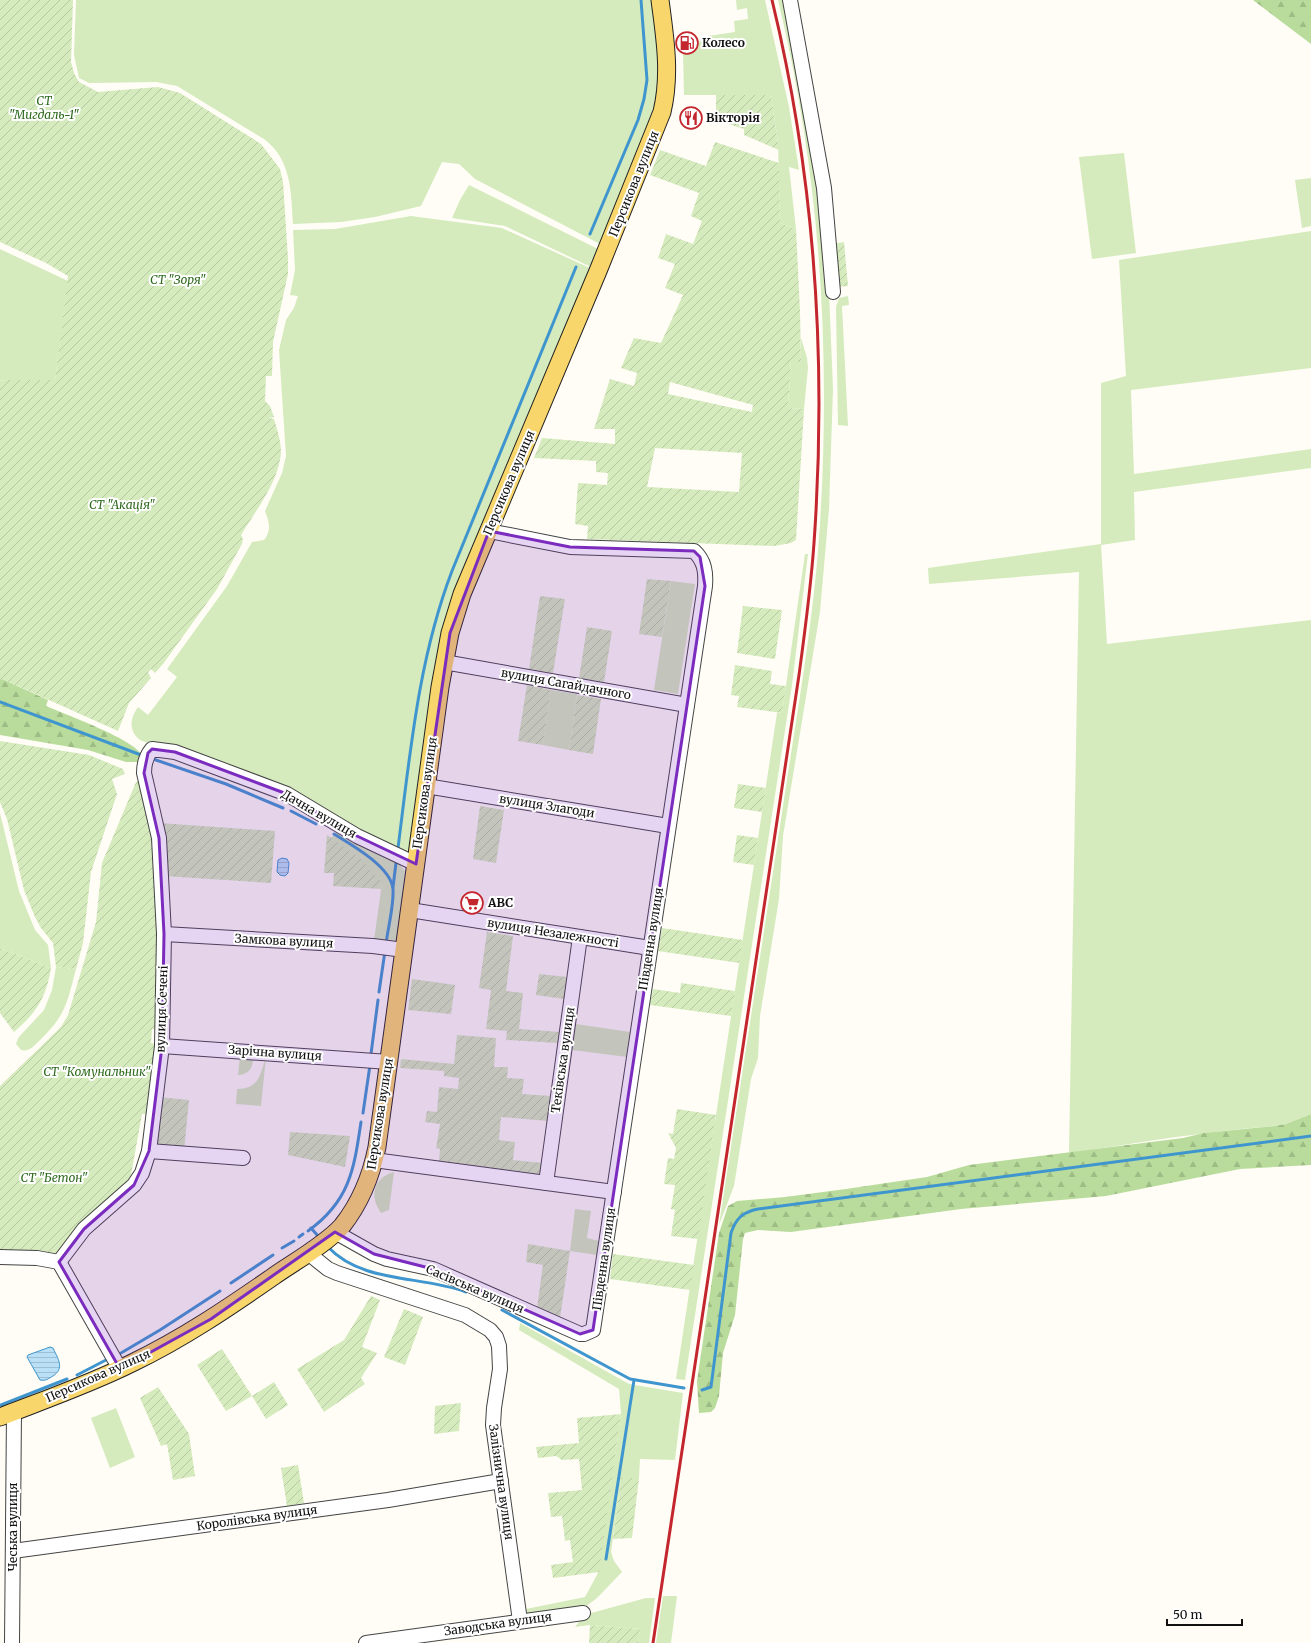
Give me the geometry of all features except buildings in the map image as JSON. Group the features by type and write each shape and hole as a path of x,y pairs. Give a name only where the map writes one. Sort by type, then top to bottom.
{"main road":[{"name":"Персикова вулиця","path":"7,1414 120,1369 210,1319 308,1253 335,1232 355,1208 373,1167 389,1062 444,662 457,608 662,112 666,97 667,68 660,0"}],"street":[{"path":"790,0 825,195 832,292"},
{"name":"Південна вулиця","path":"489,531 570,547 694,551 700,556 704,566 705,586 593,1330"},
{"name":"вулиця Сагайдачного","path":"444,662 687,705"},
{"name":"Дачна вулиця","path":"152,749 175,752 287,794 363,839 416,864"},
{"name":"вулиця Сечені","path":"59,1262 84,1228 134,1185 142,1172 149,1151 162,1046 164,934 159,838 144,773 146,758 152,749"},
{"name":"вулиця Злагоди","path":"426,786 668,826"},
{"name":"вулиця Незалежності","path":"410,910 650,948"},
{"name":"Замкова вулиця","path":"164,934 373,946 404,950"},
{"name":"Теківська вулиця","path":"546,1183 580,937"},
{"name":"Зарічна вулиця","path":"162,1046 389,1062"},
{"path":"149,1151 243,1158"},
{"path":"373,1167 393,1163 614,1192"},
{"name":"Сасівська вулиця","path":"335,1232 374,1254 387,1259 433,1269 580,1334 593,1330"},
{"name":"Залізнична вулиця","path":"308,1253 328,1269 465,1315 481,1323 493,1334 499,1346 501,1358 493,1416 520,1621"},
{"path":"0,1257 37,1258 59,1262 120,1369"},
{"name":"Чеська вулиця","path":"7,1414 13,1551 12,1643"},
{"name":"Королівська вулиця","path":"13,1551 373,1502 501,1481"},
{"name":"Заводська вулиця","path":"366,1643 429,1638 520,1621 584,1613"}],"highlighted area":[{"path":"489,531 570,547 694,551 700,557 705,586 593,1330 580,1334 433,1269 374,1254 335,1232 211,1319 120,1369 59,1262 84,1229 134,1185 149,1151 162,1046 164,934 159,838 144,773 148,753 152,749 175,752 287,794 357,836 416,864 450,633"}],"green space":[{"path":"0,0 73,0 71,62 74,73 79,82 98,92 158,87 180,93 261,144 280,169 283,182 288,274 273,342 272,376 266,376 265,401 270,406 274,417 269,418 274,419 279,435 281,452 276,474 260,506 241,535 243,539 242,544 217,589 163,664 155,673 151,669 148,672 151,678 129,703 118,731 0,678 0,381 55,380 68,276 46,263 0,242"},
{"path":"76,0 654,0 659,41 659,98 600,244 475,179 459,164 442,162 421,206 375,217 341,222 293,224 292,201 285,167 273,147 264,139 177,86 156,82 89,83 79,78 74,55"},
{"path":"736,0 765,0 789,107 799,170 789,167 796,229 780,223 778,142 771,95 684,95 683,53 708,36 735,32 734,21 748,19 747,8 737,10"},
{"path":"778,0 787,0 821,186 829,292 833,389 829,509 820,612 783,836 779,899 760,1016 758,1058 751,1079 734,1186 719,1225 804,669 814,597 820,524 824,392 823,326 819,260 813,195 804,130"},
{"path":"1253,0 1311,0 1311,44"},
{"path":"716,95 771,95 779,150 744,135 744,129 716,120"},
{"path":"715,142 779,163 780,223 796,229 801,363 791,360 788,408 804,409 796,540 791,543 774,546 587,539 588,526 575,524 578,483 607,485 608,473 596,472 596,461 534,458 542,438 615,444 615,429 594,429 610,379 634,386 637,373 621,368 634,338 661,343 683,295 665,288 675,264 658,258 666,234 693,244 702,221 691,216 699,193 650,175 660,150 706,166","holes":["670,382 753,405 752,412 668,394","655,448 742,453 739,492 647,487"]},
{"path":"1124,153 1136,253 1092,259 1079,157"},
{"path":"1311,178 1311,226 1302,228 1295,180"},
{"path":"469,185 598,249 591,267 505,226 452,218"},
{"path":"411,216 502,228 590,268 465,575 410,848 405,853 334,819 140,740 132,728 132,720 138,707 148,715 177,677 167,669 227,586 252,542 264,540 268,533 269,522 265,511 282,473 286,456 279,350 286,320 294,308 298,296 290,295 295,270 293,230 335,229"},
{"path":"1311,231 1311,368 1131,390 1134,474 1311,449 1311,468 1134,492 1135,540 1101,545 1107,644 1311,620 1311,1114 1286,1124 1275,1126 1198,1134 1069,1153 1079,572 929,584 928,568 1101,544 1101,383 1126,376 1119,260"},
{"path":"844,242 848,286 836,287 832,244"},
{"path":"0,249 68,281 55,380 0,381"},
{"path":"848,296 849,305 842,306 848,426 838,425 836,307 839,298"},
{"path":"801,338 807,358 808,368 804,409 788,408 791,359 801,363"},
{"path":"805,554 808,554 792,685 685,1380 676,1379 777,713 782,713"},
{"path":"647,579 671,581 662,637 639,634"},
{"path":"671,581 695,584 678,694 654,690"},
{"path":"540,596 565,599 553,673 529,669"},
{"path":"743,606 782,610 775,659 737,653"},
{"path":"587,627 612,631 604,682 579,678"},
{"path":"735,665 772,671 770,684 786,686 782,713 737,707 739,696 731,695"},
{"path":"0,678 48,700 46,706 127,742 137,749 141,755 138,762 126,762 88,750 0,735"},
{"path":"527,685 551,690 543,745 518,741"},
{"path":"551,690 577,694 569,750 543,745"},
{"path":"577,695 601,699 593,754 569,750"},
{"path":"0,741 89,755 123,769 125,774 112,779 117,794 91,872 83,943 76,969 56,967 53,943 41,928 24,890 7,819 0,802"},
{"name":"СТ \"Комунальник\"","path":"139,781 153,830 158,904 156,1029 152,1029 151,1043 156,1044 151,1095 146,1114 142,1114 131,1175 125,1184 58,1252 53,1254 0,1254 0,1086 61,1027 68,1015 96,922 102,863 136,782"},
{"path":"738,784 766,788 762,812 734,808"},
{"path":"480,806 504,810 496,863 473,859"},
{"path":"0,813 19,891 35,930 48,945 51,968 0,948"},
{"path":"159,823 275,831 271,883 164,876"},
{"path":"339,830 400,865 405,871 398,938 395,942 374,940 382,883 331,838"},
{"path":"327,835 360,858 382,883 381,889 333,886 334,873 324,873"},
{"path":"737,835 758,838 754,865 733,862"},
{"path":"662,928 743,940 739,963 658,951"},
{"path":"487,932 513,936 506,991 523,993 519,1029 560,1032 558,1043 506,1040 507,1031 486,1029 491,990 479,988"},
{"path":"0,948 51,968 46,988 39,1004 29,1018 14,1032 0,1013"},
{"path":"56,967 76,969 68,1000 60,1016 49,1031 31,1048 21,1050 16,1044 18,1038 44,1010 52,990"},
{"path":"539,974 567,977 564,999 536,995"},
{"path":"412,979 455,985 451,1014 408,1010"},
{"path":"681,983 735,991 731,1016 650,1005 653,989 680,993"},
{"path":"576,1024 630,1032 627,1057 572,1050"},
{"path":"457,1035 496,1038 494,1067 508,1067 507,1078 524,1079 522,1094 551,1096 548,1121 501,1117 499,1140 515,1142 513,1160 542,1163 540,1174 439,1161 440,1149 436,1148 440,1124 425,1122 427,1111 437,1112 439,1087 458,1089 459,1078 444,1076 444,1071 400,1068 401,1059 454,1064"},
{"path":"240,1056 253,1059 253,1062 251,1068 245,1074 238,1075"},
{"path":"266,1057 261,1106 236,1104 237,1089 250,1087 258,1080"},
{"path":"159,1097 189,1100 184,1151 153,1149"},
{"path":"677,1109 716,1115 698,1239 671,1236 675,1210 671,1209 675,1185 664,1184 668,1158 674,1159 676,1148 668,1133 673,1134"},
{"path":"1311,1114 1311,1165 1240,1169 1106,1196 961,1209 791,1232 758,1230 745,1233 743,1239 735,1315 723,1353 719,1396 715,1408 711,1412 699,1413 697,1381 719,1233 728,1206 737,1201 785,1197 927,1177 969,1165 1183,1138 1204,1133 1275,1126 1286,1124"},
{"path":"290,1132 350,1136 345,1167 288,1155"},
{"path":"394,1172 389,1210 381,1213 375,1200 375,1188 381,1179"},
{"path":"575,1209 591,1211 587,1238 599,1241 597,1255 570,1251"},
{"path":"528,1244 570,1251 560,1318 537,1308 543,1265 526,1262"},
{"path":"613,1254 694,1265 690,1290 610,1279"},
{"path":"371,1296 380,1300 362,1347 377,1353 361,1378 365,1384 324,1412 297,1369 344,1340"},
{"path":"404,1309 423,1317 405,1365 384,1357"},
{"path":"520,1323 629,1384 683,1393 675,1460 640,1459 639,1478 621,1479 611,1552 614,1561 622,1572 597,1598 585,1607 528,1616 526,1609 585,1597 598,1573 621,1414 619,1389 519,1330"},
{"path":"222,1349 252,1396 226,1411 197,1365"},
{"path":"274,1382 288,1405 266,1419 252,1396"},
{"path":"158,1387 189,1434 195,1476 173,1480 167,1444 161,1446 140,1398"},
{"path":"461,1403 459,1431 434,1434 435,1406"},
{"path":"116,1408 135,1457 110,1468 91,1418"},
{"path":"621,1414 599,1572 553,1578 551,1565 573,1562 570,1540 565,1541 562,1516 551,1517 548,1493 582,1490 579,1459 562,1460 556,1456 538,1458 536,1447 579,1443 577,1418"},
{"path":"298,1465 304,1503 287,1506 281,1468"},
{"path":"621,1478 639,1478 632,1538 613,1539"},
{"path":"663,1596 677,1596 671,1643 656,1643"},
{"path":"646,1598 655,1598 649,1643 638,1643 640,1629 590,1625 575,1627 584,1615"},
{"path":"590,1625 640,1629 638,1643 589,1643"}],"water":[{"path":"282,858 287,859 289,863 288,873 285,876 280,875 277,872 278,860"},
{"path":"50,1347 53,1348 60,1367 57,1373 53,1376 48,1379 40,1380 27,1357 28,1355"}],"waterway":[{"path":"590,234 638,120 644,99 647,80 641,0"},
{"path":"398,848 411,743 423,673 440,605 452,571 576,267"},
{"path":"0,702 141,755"},
{"path":"153,759 226,784 283,808"},
{"path":"291,811 316,824"},
{"path":"334,834 370,857 391,881 393,889 393,902 386,944"},
{"path":"393,887 396,863"},
{"path":"379,992 385,951"},
{"path":"371,1054 378,1000"},
{"path":"363,1113 370,1065"},
{"path":"308,1231 322,1220 333,1208 348,1183 356,1155 361,1122"},
{"path":"702,1390 711,1387 731,1233 735,1223 741,1216 748,1212 758,1209 1311,1136"},
{"path":"311,1228 318,1236"},
{"path":"299,1237 303,1234"},
{"path":"282,1248 294,1241"},
{"path":"328,1247 342,1259 375,1273 430,1283 466,1292"},
{"path":"231,1283 273,1255"},
{"path":"121,1353 160,1330 220,1291"},
{"path":"502,1310 630,1379 684,1388"},
{"path":"77,1375 106,1360"},
{"path":"1,1405 67,1379"},
{"path":"606,1559 634,1380"}],"railway":[{"path":"653,1643 799,675 810,592 814,543 818,474 819,406 818,338 814,270 808,202 799,134 787,67 772,0"}],"place":[{"name":"Колесо","path":"687,43"},
{"name":"Вікторія","path":"691,118"},
{"name":"ABC","path":"472,903"}],"park label":[{"name":"СТ \"Мигдаль-1\"","path":"44,108"},
{"name":"СТ \"Зоря\"","path":"178,280"},
{"name":"СТ \"Акація\"","path":"122,505"},
{"name":"СТ \"Бетон\"","path":"54,1178"}]}
